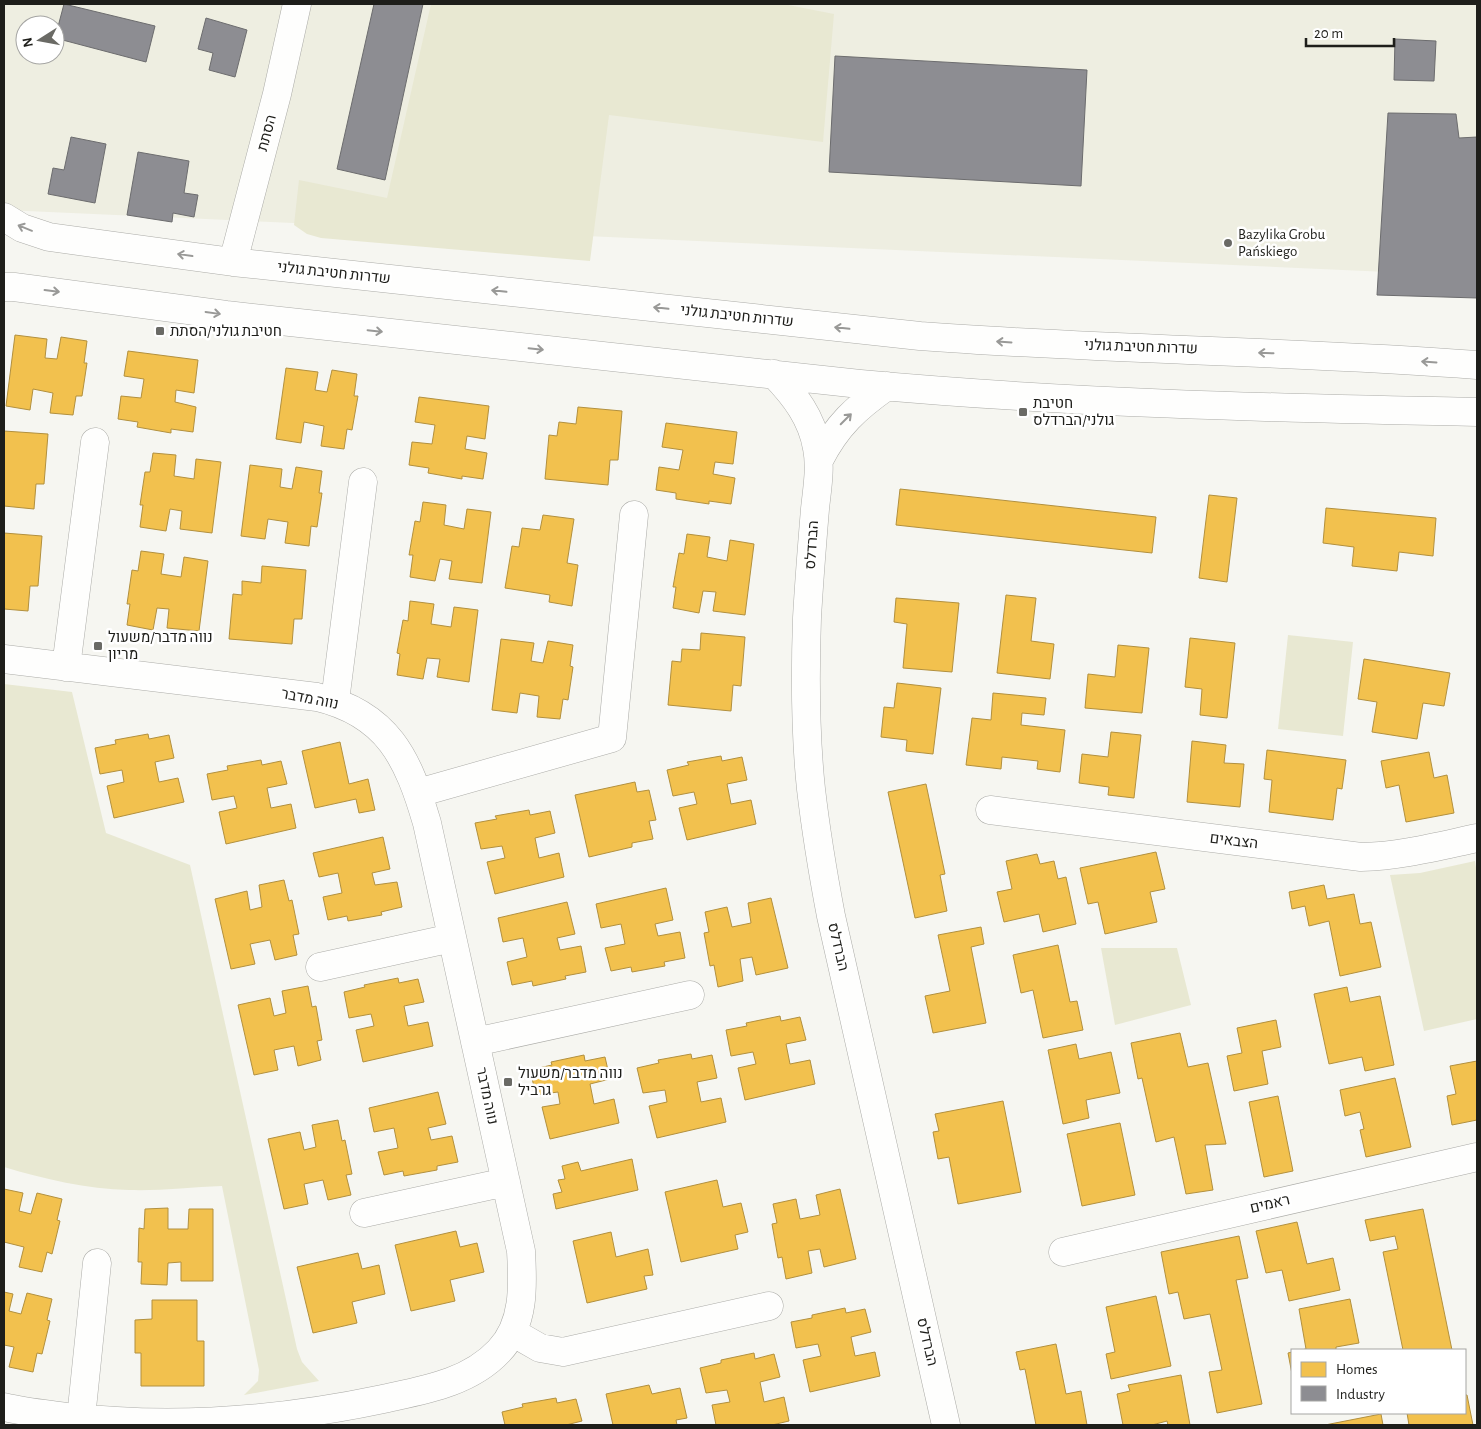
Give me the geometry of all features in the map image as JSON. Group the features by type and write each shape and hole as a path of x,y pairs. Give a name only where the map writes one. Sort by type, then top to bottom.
{"street":[{"name":"הסתת","path":"233,262 277,94 297,4"},
{"name":"שדרות חטיבת גולני","path":"4,217 22,228 49,237 233,262 920,336 1011,342 1333,355 1477,365"},
{"path":"4,288 14,286 226,315 888,386 1009,396 1322,409 1477,412"},
{"name":"הברדלס","path":"774,374 792,392 806,414 816,439 819,460 810,564 806,671 811,787 819,850 841,961 946,1425"},
{"name":"הברדלס","path":"819,460 841,425 865,402 888,386"},
{"path":"66,667 95,442"},
{"path":"335,701 363,482"},
{"path":"418,793 612,738 634,515"},
{"name":"נווה מדבר","path":"4,660 317,697 335,701 360,713 382,731 396,747 408,768 427,823 521,1251 523,1283 520,1310 512,1332 500,1350 485,1364 466,1376 339,1417 170,1424 99,1420 21,1411 4,1407"},
{"name":"הצבאים","path":"990,810 1361,857 1405,854 1477,838"},
{"path":"320,967 452,938"},
{"path":"475,1042 690,995"},
{"name":"ראמים","path":"1063,1252 1477,1157"},
{"path":"364,1213 506,1182"},
{"path":"81,1418 97,1262"},
{"path":"512,1332 540,1348 563,1352 769,1306"}],"shaded area":[{"path":"4,4 1477,4 1477,276 4,210"}],"green space":[{"path":"431,4 783,4 834,14 823,142 609,115 590,261 321,238 307,234 294,225 299,180 387,198"},
{"path":"1288,635 1353,642 1343,736 1278,729"},
{"path":"4,684 72,692 106,833 190,865 297,1349 302,1362 319,1381 244,1395 258,1381 259,1370 222,1186 152,1190 97,1188 34,1176 4,1167"},
{"path":"1475,861 1477,874 1477,1019 1424,1031 1390,875 1420,873"},
{"path":"1101,948 1177,948 1191,1005 1115,1025"}],"building: Homes":[{"path":"15,335 47,339 45,358 57,359 61,337 87,341 84,363 87,363 82,396 76,396 73,415 50,413 53,393 33,389 30,410 6,406"},
{"path":"128,351 198,360 194,393 176,390 175,402 196,407 193,432 171,429 171,433 137,427 138,422 118,419 121,396 141,398 144,379 124,376"},
{"path":"286,368 318,372 315,390 327,392 332,370 357,374 354,396 358,396 352,430 347,429 344,449 321,446 324,426 304,422 301,443 276,439"},
{"path":"419,397 489,406 485,439 467,436 465,449 487,453 483,479 462,476 462,479 428,473 429,468 409,465 412,442 432,444 435,425 415,422"},
{"path":"578,407 622,411 618,460 610,460 608,485 545,479 549,435 557,436 559,422 576,424"},
{"path":"666,423 737,432 733,464 715,462 713,474 735,478 731,504 709,501 709,504 676,499 676,493 656,490 659,467 679,470 683,450 662,447"},
{"path":"4,431 48,434 44,484 36,484 34,509 4,506"},
{"path":"153,453 176,455 174,476 194,479 196,459 221,462 212,533 180,529 182,511 170,509 166,531 140,527 143,505 140,505 145,472 150,472"},
{"path":"250,465 282,469 280,487 292,489 296,467 322,471 319,493 322,493 317,527 311,526 309,546 285,543 288,522 268,519 265,539 241,536"},
{"path":"900,489 1156,517 1152,553 896,525"},
{"path":"1209,495 1237,498 1227,582 1199,578"},
{"path":"423,502 446,505 444,525 464,529 467,509 491,512 482,583 449,579 452,561 440,559 435,581 410,577 413,555 409,555 415,521 420,522"},
{"path":"1326,508 1436,518 1433,556 1399,552 1397,571 1352,566 1354,547 1323,543"},
{"path":"543,515 574,519 567,563 578,565 572,606 549,602 550,595 505,588 512,546 519,547 522,528 540,530"},
{"path":"4,533 42,536 38,586 30,586 28,611 4,609"},
{"path":"687,534 710,537 707,557 727,561 730,540 754,544 745,615 713,611 716,592 703,591 699,613 673,608 676,587 673,587 679,553 684,554"},
{"path":"141,551 164,554 161,574 181,577 184,557 208,561 199,631 167,628 169,609 157,608 153,630 127,625 130,604 127,604 132,570 138,571"},
{"path":"262,566 306,570 302,619 294,619 292,644 229,639 233,594 242,595 242,581 261,583"},
{"path":"1006,595 1036,598 1031,641 1054,644 1050,679 997,673"},
{"path":"896,598 959,603 952,672 903,668 907,624 894,622"},
{"path":"410,601 434,604 431,624 451,627 454,607 478,610 469,682 437,677 440,659 427,658 423,679 397,675 400,654 397,653 403,620 408,621"},
{"path":"701,633 745,637 741,686 733,685 731,711 668,705 672,661 681,662 682,649 700,650"},
{"path":"1190,638 1235,643 1227,718 1200,715 1202,689 1185,687"},
{"path":"501,639 534,643 531,661 543,663 548,641 573,645 570,666 573,667 568,700 563,699 560,719 537,717 539,696 520,693 517,713 492,710"},
{"path":"1118,645 1149,648 1142,713 1085,708 1088,674 1115,677"},
{"path":"1364,659 1450,673 1444,706 1423,703 1417,739 1372,732 1377,702 1358,699"},
{"path":"897,683 941,688 933,754 906,751 907,740 881,737 884,707 894,708"},
{"path":"993,693 1046,698 1044,715 1022,713 1021,725 1065,730 1060,772 1037,769 1038,761 1002,757 1001,769 966,765 972,718 991,720"},
{"path":"1111,732 1141,735 1134,798 1108,795 1109,787 1079,783 1082,754 1108,757"},
{"path":"148,734 149,739 169,735 174,758 155,762 159,782 178,778 184,802 114,818 107,786 124,782 122,770 100,774 95,748 116,744 115,740"},
{"path":"1192,741 1226,745 1224,763 1244,764 1240,807 1187,802"},
{"path":"340,742 349,784 368,779 375,810 359,813 356,799 315,808 302,751"},
{"path":"1267,750 1346,760 1342,789 1337,788 1333,820 1269,812 1272,780 1264,779"},
{"path":"1429,752 1434,778 1447,775 1454,813 1406,822 1399,785 1386,788 1381,761"},
{"path":"721,756 722,761 742,757 747,780 727,784 731,804 751,800 756,824 687,840 679,808 697,804 694,792 673,796 667,770 689,765 687,762"},
{"path":"261,760 262,765 281,761 287,784 267,788 271,808 291,804 296,828 226,844 219,812 237,808 234,796 212,800 207,774 228,770 227,766"},
{"path":"635,782 637,792 649,790 656,820 649,821 653,839 632,843 632,847 589,857 575,795"},
{"path":"926,784 945,874 940,875 947,911 915,918 888,792"},
{"path":"529,810 530,815 550,811 555,833 535,838 539,858 559,853 564,877 495,894 487,862 505,858 502,846 481,849 475,823 497,819 495,816"},
{"path":"383,837 390,869 372,873 375,885 397,882 402,907 381,912 382,915 348,921 347,916 328,920 323,897 342,893 338,873 319,877 313,853"},
{"path":"1156,852 1165,889 1150,892 1157,922 1105,934 1098,902 1088,904 1080,868"},
{"path":"1037,854 1040,864 1054,861 1058,879 1066,877 1076,924 1043,932 1039,914 1004,922 997,892 1012,889 1006,861"},
{"path":"284,880 289,901 292,900 299,934 293,935 297,955 275,960 270,940 250,944 255,964 231,969 215,899 247,891 250,910 262,907 259,885"},
{"path":"1324,885 1327,899 1354,894 1360,924 1371,922 1381,967 1340,976 1329,921 1309,926 1305,906 1292,909 1289,892"},
{"path":"666,888 673,920 655,924 658,936 680,932 685,958 664,962 665,966 632,972 631,967 611,971 605,948 625,944 621,924 601,928 596,904"},
{"path":"771,898 788,968 756,975 752,957 740,959 743,981 718,987 714,965 710,966 704,933 709,932 705,912 727,907 732,927 751,923 748,903"},
{"path":"567,902 575,934 557,938 560,950 581,946 586,972 565,976 566,979 533,986 532,981 512,985 507,962 527,957 523,938 503,942 498,918"},
{"path":"981,927 984,944 971,947 986,1023 933,1033 925,996 950,991 938,935"},
{"path":"1058,945 1070,1002 1077,1001 1083,1030 1043,1038 1033,990 1021,993 1013,955"},
{"path":"398,978 399,983 418,979 424,1002 404,1006 408,1026 428,1022 433,1046 363,1062 356,1030 374,1026 371,1014 349,1018 344,992 365,987 364,985"},
{"path":"308,986 312,1007 316,1006 322,1040 317,1041 321,1060 298,1066 294,1046 274,1050 278,1070 254,1075 238,1005 270,998 274,1016 286,1013 282,991"},
{"path":"1347,987 1350,1002 1380,996 1394,1065 1365,1071 1362,1057 1329,1064 1314,994"},
{"path":"780,1016 781,1021 800,1017 806,1040 786,1044 790,1064 810,1060 815,1084 745,1100 738,1068 756,1064 753,1052 731,1056 726,1030 747,1026 746,1023"},
{"path":"1276,1020 1281,1047 1262,1051 1268,1084 1234,1091 1227,1056 1242,1053 1237,1028"},
{"path":"1180,1033 1188,1067 1208,1063 1226,1144 1205,1145 1213,1190 1186,1194 1174,1137 1156,1142 1142,1078 1138,1079 1131,1043"},
{"path":"1076,1044 1079,1059 1111,1052 1120,1093 1086,1100 1089,1118 1063,1124 1048,1050"},
{"path":"691,1054 692,1059 712,1055 717,1078 697,1082 701,1102 721,1098 726,1122 657,1138 649,1106 667,1102 665,1090 643,1093 637,1068 659,1063 658,1060"},
{"path":"584,1055 585,1061 605,1057 610,1079 590,1084 594,1104 614,1099 619,1123 550,1139 542,1107 560,1104 558,1092 536,1095 530,1070 552,1065 551,1062"},
{"path":"1477,1061 1477,1120 1452,1125 1447,1096 1456,1094 1450,1066"},
{"path":"1395,1078 1411,1147 1366,1157 1360,1130 1364,1129 1360,1112 1345,1116 1340,1090"},
{"path":"438,1092 446,1124 428,1128 431,1140 452,1136 458,1162 437,1166 437,1170 404,1176 403,1171 384,1175 378,1152 398,1148 394,1128 374,1132 369,1108"},
{"path":"1278,1096 1293,1171 1264,1177 1249,1102"},
{"path":"1003,1101 1021,1192 958,1204 949,1157 938,1159 933,1132 939,1131 935,1114"},
{"path":"338,1120 342,1141 345,1140 352,1174 346,1175 351,1195 328,1200 323,1180 304,1184 308,1204 284,1209 268,1139 300,1132 304,1150 316,1147 312,1125"},
{"path":"1120,1123 1135,1195 1082,1206 1067,1134"},
{"path":"632,1159 638,1190 556,1209 553,1194 562,1192 558,1180 565,1179 562,1166 578,1162 581,1171"},
{"path":"717,1180 723,1207 741,1203 748,1232 735,1235 738,1249 681,1262 665,1192"},
{"path":"4,1189 23,1193 19,1211 31,1214 37,1193 62,1199 57,1220 60,1221 52,1254 47,1252 42,1272 19,1267 24,1247 4,1242"},
{"path":"840,1189 856,1259 824,1267 820,1249 808,1251 812,1273 786,1279 782,1257 778,1258 772,1224 777,1223 773,1204 796,1199 800,1219 820,1215 816,1195"},
{"path":"168,1208 168,1229 188,1229 189,1209 213,1209 213,1281 181,1281 181,1262 168,1263 167,1285 141,1284 142,1262 138,1262 139,1228 144,1229 145,1209"},
{"path":"1423,1209 1452,1349 1403,1349 1383,1252 1398,1249 1395,1236 1370,1241 1365,1220"},
{"path":"1297,1222 1307,1264 1333,1258 1340,1290 1289,1301 1282,1270 1266,1273 1256,1231"},
{"path":"456,1231 460,1247 477,1243 484,1272 450,1280 455,1301 411,1311 395,1245"},
{"path":"611,1232 616,1257 648,1249 653,1275 644,1276 647,1289 587,1303 573,1241"},
{"path":"1239,1236 1248,1278 1236,1280 1262,1404 1217,1413 1209,1372 1222,1370 1210,1314 1184,1319 1178,1292 1169,1294 1161,1252"},
{"path":"358,1253 362,1269 379,1265 385,1294 352,1302 357,1323 313,1333 297,1267"},
{"path":"4,1292 13,1294 9,1311 21,1314 27,1293 52,1299 47,1320 50,1321 42,1354 37,1353 33,1372 9,1367 14,1347 4,1345"},
{"path":"1156,1296 1171,1366 1111,1379 1106,1354 1115,1352 1106,1307"},
{"path":"1350,1299 1359,1343 1336,1347 1336,1349 1306,1349 1299,1309"},
{"path":"152,1300 197,1300 197,1341 204,1341 204,1386 141,1386 141,1353 135,1353 135,1320 152,1319"},
{"path":"845,1308 846,1313 865,1309 871,1332 851,1337 855,1356 875,1352 880,1376 810,1392 803,1360 821,1356 818,1344 796,1348 791,1322 812,1318 812,1315"},
{"path":"1056,1344 1066,1394 1081,1391 1087,1425 1036,1425 1025,1369 1020,1370 1016,1352"},
{"path":"1291,1352 1291,1369 1288,1353"},
{"path":"754,1353 755,1359 774,1354 780,1377 760,1382 764,1402 784,1397 789,1421 772,1425 716,1425 712,1405 730,1402 727,1390 706,1393 700,1368 721,1363 721,1360"},
{"path":"1181,1375 1190,1425 1168,1425 1167,1421 1152,1425 1123,1425 1117,1394 1130,1391 1128,1385"},
{"path":"649,1385 652,1394 680,1388 687,1418 676,1420 677,1425 613,1425 606,1394"},
{"path":"1467,1395 1473,1425 1409,1425 1407,1414 1466,1414"},
{"path":"556,1398 557,1403 576,1399 582,1421 566,1425 505,1425 502,1412 523,1407 522,1404"},
{"path":"1381,1414 1383,1425 1325,1425"}],"building: Industry":[{"path":"64,4 155,26 146,62 65,41 65,15 61,15"},
{"path":"374,4 423,4 385,180 337,169"},
{"path":"206,18 247,30 235,77 209,70 213,53 198,49"},
{"path":"1395,39 1436,41 1434,81 1394,80"},
{"path":"835,56 1087,70 1081,186 829,172"},
{"path":"1388,113 1456,114 1459,138 1477,137 1477,298 1377,295"},
{"path":"71,137 106,144 95,203 48,194 53,168 64,170"},
{"path":"138,152 189,161 184,193 198,195 194,217 173,213 172,222 127,215"}],"place":[{"name":"Bazylika Grobu Pańskiego","path":"1228,243"},
{"name":"חטיבת גולני/הסתת","path":"160,331"},
{"name":"חטיבת גולני/הברדלס","path":"1023,412"},
{"name":"נווה מדבר/משעול מריון","path":"98,646"},
{"name":"נווה מדבר/משעול גרביל","path":"508,1082"}]}
